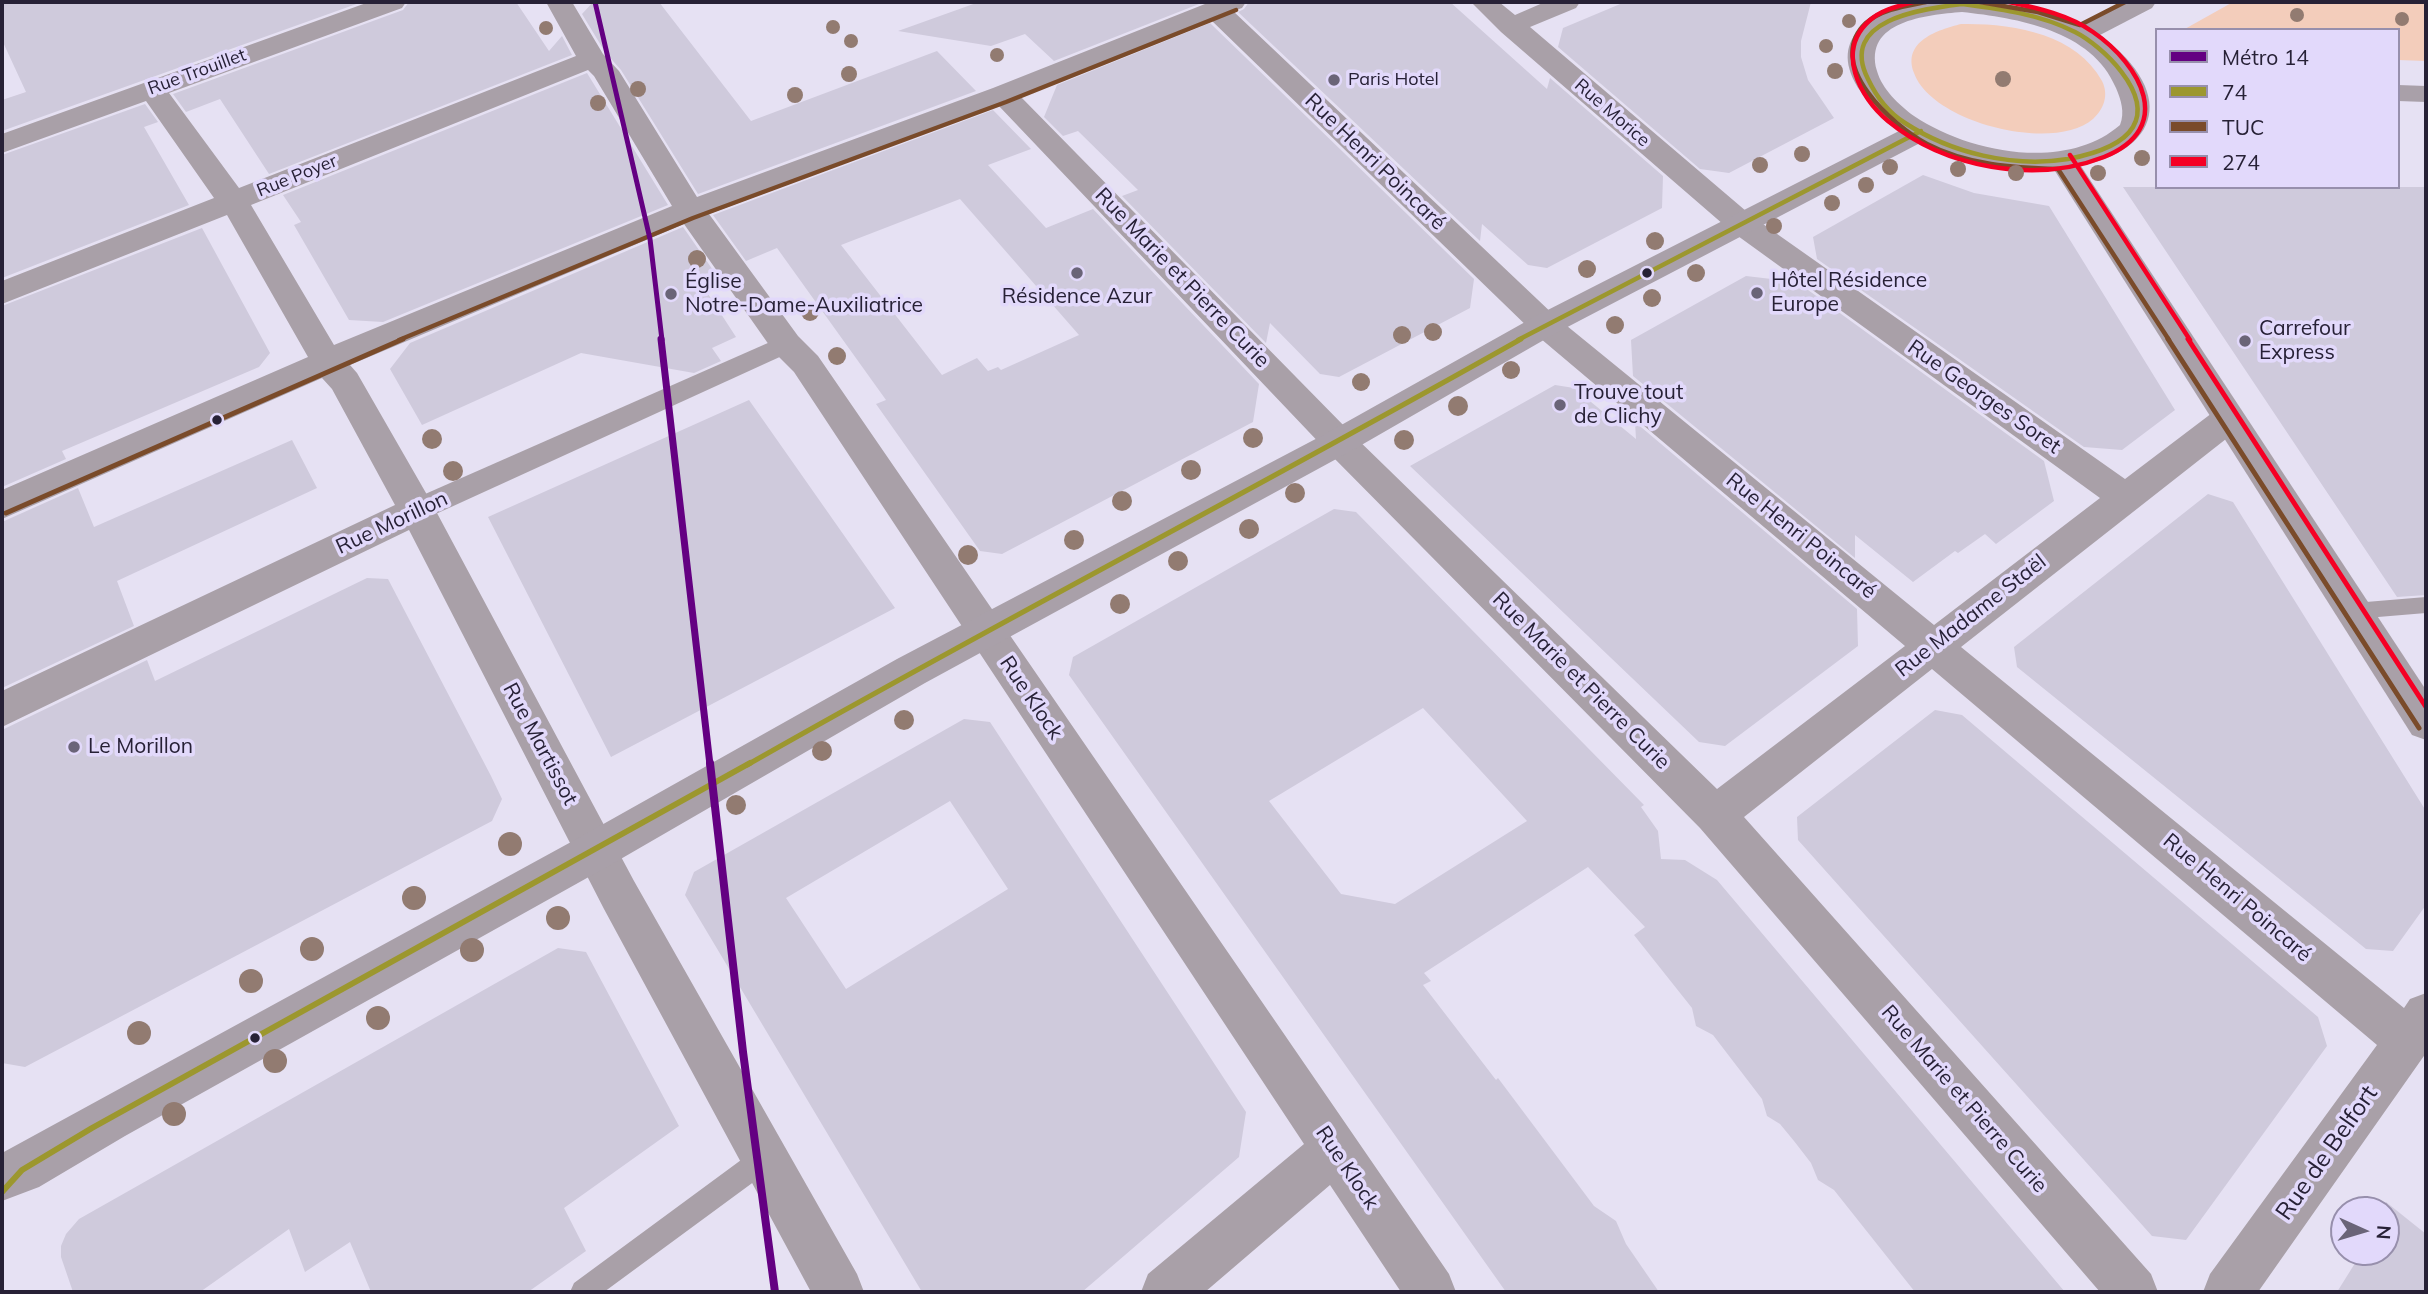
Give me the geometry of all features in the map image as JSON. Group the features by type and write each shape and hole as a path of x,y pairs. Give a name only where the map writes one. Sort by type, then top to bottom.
{"main road":[{"path":"2081,35 2143,2"},
{"path":"1993,6 2047,20 2081,35 2143,80 2138,114 2130,131 2101,152 2063,160 2033,161 1975,152 1921,131 1883,104 1862,71 1860,52 1868,34 1879,23 1887,8 1993,6"},
{"path":"2400,93 2426,94"},
{"path":"9,1180 108,1119 597,850 676,803 986,631 1339,442 1545,326 1921,131"}],"street":[{"name":"Rue Trouillet","path":"2,144 393,2"},
{"name":"Rue Klock","path":"559,2 592,59 605,71 690,210 786,344 806,364 1430,1292"},
{"name":"Rue Morice","path":"1483,2 1742,224"},
{"path":"1510,26 1567,2"},
{"path":"2,505 327,362 690,210 1003,94 1224,5"},
{"name":"Rue Henri Poincaré","path":"1224,5 1545,326 1933,645 2417,1028"},
{"name":"Rue Poyer","path":"2,293 592,59"},
{"name":"Rue Martissot","path":"152,88 232,201 327,362 345,381 417,510 619,895 839,1292"},
{"name":"Rue Marie et Pierre Curie","path":"1003,94 1339,442 1715,815 2133,1292"},
{"path":"2063,160 2426,723"},
{"name":"Rue Georges Soret","path":"1742,224 2124,496"},
{"name":"Rue Morillon","path":"2,710 417,510 786,344"},
{"name":"Rue Madame Staël","path":"1715,815 2124,496 2228,419"},
{"name":"Rue de Belfort","path":"2228,1292 2417,1028"},
{"path":"1166,1292 1335,1149"}],"lane":[{"path":"2354,611 2426,605"},
{"path":"583,1292 765,1158"}],"shaded area":[{"path":"2233,2 2426,2 2426,61 2400,60 2400,28 2187,28"},
{"path":"1961,24 2021,29 2040,34 2076,52 2091,65 2102,81 2105,97 2100,111 2093,119 2075,129 2051,133 2024,133 1968,118 1944,106 1925,91 1914,73 1913,53 1924,39"}],"building":[{"path":"2,2 362,2 2,131 2,100 26,92 2,40"},
{"path":"409,2 516,2 549,51 562,36 572,55 269,174 220,99 186,112 173,94 403,10"},
{"path":"593,2 659,2 751,121 937,51 976,91 698,194 621,70 605,52 582,14"},
{"path":"979,2 1204,2 1054,61 1025,34 991,46 898,31"},
{"path":"1249,2 1450,2 1547,89 1550,78 1663,176 1662,208 1547,268 1528,265 1482,224 1480,241 1238,12"},
{"path":"1625,2 1811,2 1801,41 1801,57 1808,80 1834,118 1729,173 1700,169 1558,47 1563,28"},
{"path":"1210,23 1474,279 1470,308 1339,377 1320,374 1270,323 1266,343 1122,196 1138,190 1078,131 1063,136 1044,117 1057,85"},
{"path":"587,73 668,205 383,322 349,320 294,225 301,222 283,195"},
{"path":"145,104 158,122 144,127 189,205 2,278 2,155"},
{"path":"993,110 1031,149 988,165 1046,228 1093,209 1259,384 1253,422 1002,554 980,551 876,404 886,400 777,248 746,261 713,215","holes":["960,199 1079,335 1001,370 998,367 988,371 977,358 942,375 841,245"]},
{"path":"1923,175 1974,193 2049,206 2175,410 2122,450 2084,447 1817,259 1813,237"},
{"path":"2123,187 2426,187 2426,595 2397,597"},
{"path":"683,227 715,273 699,280 736,337 712,348 721,361 694,373 581,353 422,425 390,369 410,343"},
{"path":"202,228 270,353 259,367 62,451 66,459 2,487 2,306"},
{"path":"1746,276 1797,282 2044,461 2054,501 1996,544 1985,534 1958,553 1955,551 1913,582 1855,535 1855,558 1633,376 1631,340"},
{"path":"1555,385 1574,388 1636,439 1635,422 1857,609 1858,646 1725,746 1699,742 1410,466"},
{"path":"749,400 895,608 611,757 488,517"},
{"path":"292,440 317,488 117,581 134,626 2,688 2,522 78,488 94,527"},
{"path":"2208,494 2233,502 2426,811 2426,905 2393,951 2366,949 2017,667 2014,647"},
{"path":"1334,509 1356,512 1644,805 1641,807 1658,831 1661,859 1685,860 1717,880 2065,1292 1915,1292 1834,1190 1818,1180 1811,1163 1780,1124 1767,1116 1762,1099 1713,1035 1696,1026 1692,1008 1634,935 1645,927 1588,867 1424,973 1431,981 1423,985 1496,1080 1498,1078 1594,1206 1616,1221 1626,1244 1659,1292 1506,1292 1069,675 1073,657","holes":["1423,708 1527,821 1395,904 1341,894 1269,801"]},
{"path":"367,578 388,579 491,776 502,799 492,821 25,1067 2,1063 2,730 147,660 155,681"},
{"path":"1935,710 1962,715 2318,1017 2327,1046 2186,1240 2152,1236 1798,840 1797,817"},
{"path":"964,719 990,722 1246,1112 1239,1157 1082,1292 922,1292 685,895 694,872","holes":["950,801 1008,889 846,989 786,898"]},
{"path":"558,948 586,952 679,1126 564,1208 586,1251 528,1292 371,1292 350,1242 305,1272 289,1229 200,1292 73,1292 61,1257 61,1246 66,1234 79,1219"},
{"path":"2400,1213 2426,1234 2426,1292 2337,1292 2353,1266 2400,1266"}],"metro line":[{"name":"14","path":"595,2 650,239 743,1052 775,1292"}],"transit line":[{"name":"274","path":"1913,2 1874,17 1858,35 1853,49 1853,65 1865,95 1888,121 1901,130 1947,153 1973,162 2027,171 2080,166 2132,142 2145,121 2146,106 2142,92 2126,63 2104,40 2074,21 2042,9 2009,2"},
{"name":"TUC","path":"1926,2 1889,10 1866,24 1854,42 1854,63 1862,85 1878,107 1900,127 1942,151 1991,164 2058,169 2419,728"},
{"name":"TUC","path":"1980,2 2038,12 2080,25 2125,2"},
{"name":"74","path":"1962,4 2044,19 2075,32 2096,45 2118,66 2130,87 2137,113 2133,128 2113,144 2085,155 2028,161 1973,153 1938,140 1900,119 1872,88 1861,66 1861,48 1869,34 1883,23 1902,15 1962,4"},
{"name":"TUC","path":"6,513 366,354 693,218 1006,102 1236,10"},
{"name":"74","path":"2,1192 22,1170 92,1128 597,850 911,671 1339,442 1545,325 1921,131"},
{"name":"274","path":"2070,155 2426,707"}],"place":[{"name":"Paris Hotel","path":"1334,80"},
{"name":"Résidence Azur","path":"1077,273"},
{"name":"Hôtel Résidence Europe","path":"1757,293"},
{"name":"Église Notre-Dame-Auxiliatrice","path":"671,294"},
{"name":"Carrefour Express","path":"2245,341"},
{"name":"Trouve tout de Clichy","path":"1560,405"},
{"name":"Le Morillon","path":"74,747"}]}
